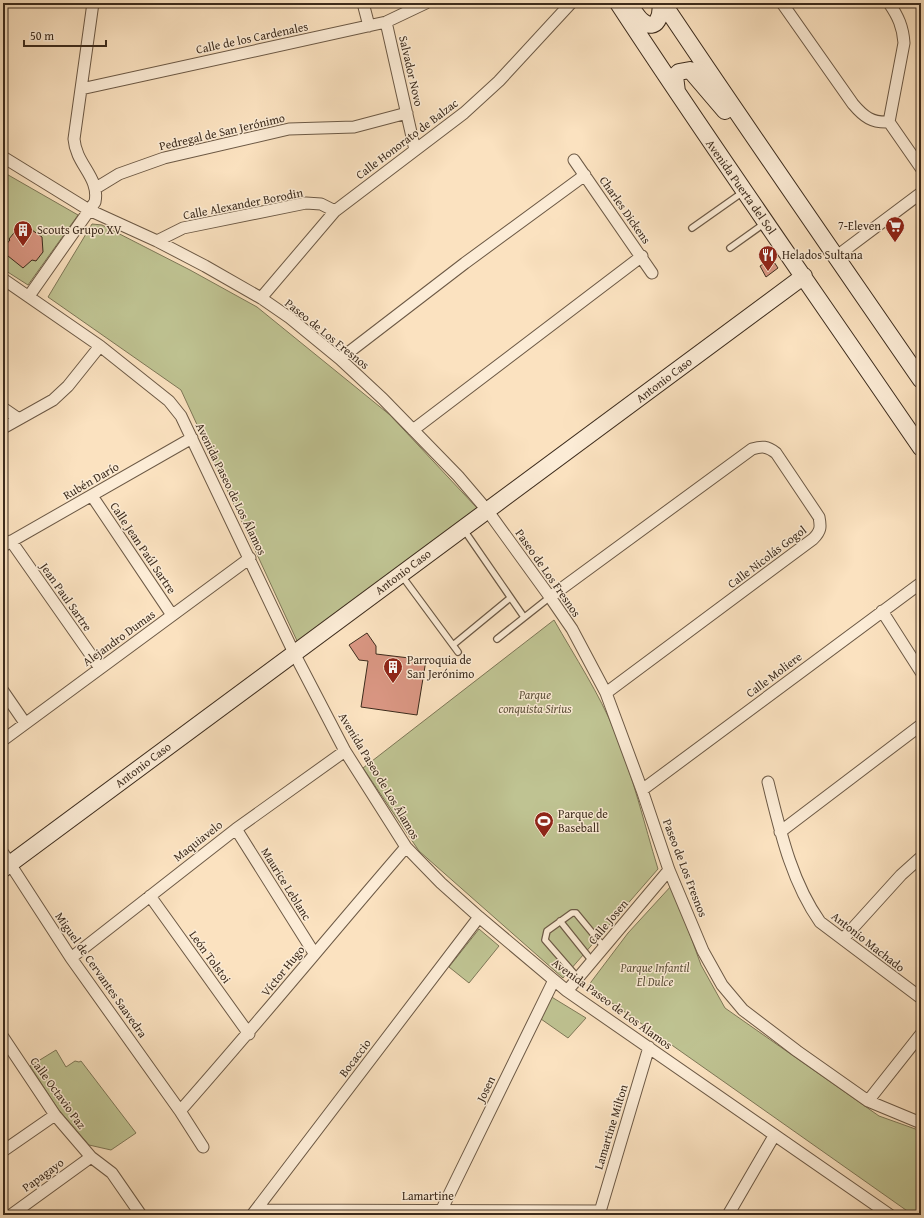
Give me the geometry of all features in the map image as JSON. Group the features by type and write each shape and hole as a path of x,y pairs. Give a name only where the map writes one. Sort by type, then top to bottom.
{"main road":[{"name":"Avenida Puerta del Sol","path":"618,3 743,192 804,276 921,448"},
{"path":"628,3 642,21 648,24 654,24 659,20 661,15 660,3"},
{"path":"663,3 744,125 837,256 921,380"},
{"path":"677,92 676,76 679,72 690,70 721,107 744,125"},
{"name":"Antonio Caso","path":"5,862 294,653 804,276"}],"street":[{"path":"29,296 95,202 96,188 74,149 74,139 92,3"},
{"path":"363,3 369,26"},
{"name":"Calle de los Cardenales","path":"81,89 386,22 426,3"},
{"name":"Calle Honorato de Balzac","path":"261,298 335,211 464,113 499,81 571,3"},
{"path":"782,3 853,104 865,118 878,123 889,122"},
{"path":"889,3 897,15 903,30 904,43 889,122 921,168"},
{"name":"Salvador Novo","path":"386,22 415,150"},
{"name":"Pedregal de San Jerónimo","path":"96,188 119,174 164,158 289,129 354,127 407,113"},
{"name":"Paseo de Los Fresnos","path":"3,157 89,210 157,241 261,298 290,318 340,359 458,476 487,510 572,628 606,693 642,790 669,870 703,951 730,995 743,1010 782,1041 868,1101 921,1123"},
{"path":"574,160 585,175"},
{"name":"Charles Dickens","path":"340,359 585,175 642,256 413,430"},
{"path":"837,256 921,193"},
{"name":"Calle Alexander Borodin","path":"157,241 183,228 306,203 321,204 335,211"},
{"path":"642,256 652,272"},
{"name":"Avenida Paseo de Los Álamos","path":"3,279 100,346 170,401 181,416 294,653 346,751 406,847 441,883 479,917 567,990 774,1136 890,1215"},
{"path":"3,428 53,400 68,386 100,346"},
{"path":"3,408 19,419"},
{"name":"Rubén Darío","path":"7,544 192,438"},
{"name":"Calle Nicolás Gogol","path":"550,597 721,471 752,449 762,446 768,447 776,453 819,517 821,526 820,532 813,539 606,693"},
{"name":"Calle Jean Paúl Sartre","path":"92,496 172,615"},
{"name":"Jean Paul Sartre","path":"7,544 100,668"},
{"name":"Alejandro Dumas","path":"3,740 250,558"},
{"name":"Calle Moliere","path":"642,790 921,583"},
{"path":"882,611 921,672"},
{"path":"3,691 25,724"},
{"path":"780,832 921,724"},
{"name":"Maquiavelo","path":"71,958 236,829 346,751"},
{"name":"Antonio Machado","path":"768,782 780,832 797,880 811,909 820,922 921,998"},
{"name":"Maurice Leblanc","path":"236,829 314,953"},
{"name":"Víctor Hugo","path":"180,1111 249,1034 314,953 406,847"},
{"path":"843,939 901,875 921,857"},
{"name":"Miguel de Cervantes Saavedra","path":"5,862 71,958 180,1111 203,1147"},
{"name":"Calle Josen","path":"567,990 669,870"},
{"name":"León Tolstoi","path":"150,896 249,1034"},
{"name":"Bocaccio","path":"254,1212 479,917"},
{"name":"Josen","path":"442,1209 554,980"},
{"path":"868,1101 921,1034"},
{"name":"Calle Octavio Paz","path":"3,1037 55,1115 91,1157 112,1173 138,1214"},
{"name":"Lamartine Milton","path":"599,1213 649,1047"},
{"path":"3,1151 55,1115"},
{"path":"728,1215 774,1136"},
{"name":"Papagayo","path":"11,1215 91,1157"},
{"name":"Lamartine","path":"254,1212 442,1209 599,1213"}],"lane":[{"path":"692,228 743,192"},
{"path":"730,248 766,223"},
{"path":"463,528 524,617"},
{"path":"400,574 458,652"},
{"path":"497,639 550,597"},
{"path":"453,645 510,598"},
{"path":"578,978 545,940 547,931 572,913 576,913 604,947"},
{"path":"560,921 592,961"}],"green space":[{"path":"3,172 78,215 28,285 3,269"},
{"path":"92,224 102,225 190,270 257,307 390,415 477,508 298,643 181,390 48,297"},
{"name":"Parque conquista Sirius","path":"554,620 594,689 615,732 633,783 658,869 563,978 419,851 363,768"},
{"name":"Parque Infantil El Dulce","path":"672,885 701,965 725,1008 879,1116 921,1131 921,1215 913,1215 588,986 628,933"},
{"path":"479,929 499,946 469,983 449,967"},
{"path":"550,996 586,1018 568,1038 541,1019"},
{"path":"56,1050 66,1067 75,1061 81,1061 136,1133 111,1150 89,1145 58,1109 30,1066"}],"building":[{"name":"Scouts Grupo XV","path":"22,223 42,237 43,252 36,261 32,260 23,268 3,252 3,248"},
{"name":"Helados Sultana","path":"772,259 778,268 766,277 760,266"},
{"name":"Parroquia de San Jerónimo","path":"367,633 376,646 376,654 426,660 417,715 361,707 368,661 359,660 349,645"}],"place":[{"name":"7-Eleven","path":"895,243"},
{"name":"Scouts Grupo XV","path":"23,247"},
{"name":"Helados Sultana","path":"768,272"},
{"name":"Parroquia de San Jerónimo","path":"393,684"},
{"name":"Parque de Baseball","path":"544,838"}]}
